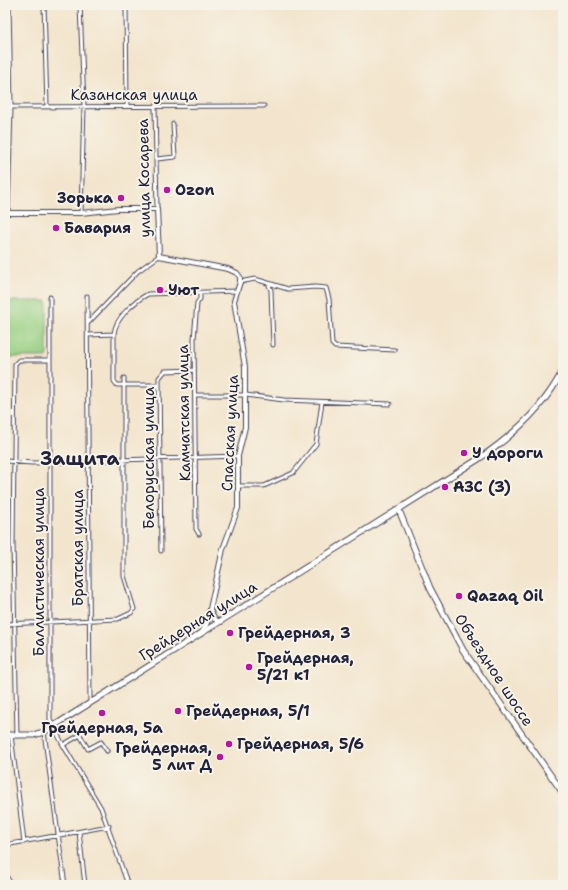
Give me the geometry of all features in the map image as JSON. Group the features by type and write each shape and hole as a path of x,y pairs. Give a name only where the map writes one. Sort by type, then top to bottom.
{"main road":[{"name":"Грейдерная улица","path":"8,735 33,735 44,732 399,510 504,441 524,424 543,402 563,370"},
{"name":"Объездное шоссе","path":"399,510 430,588 455,637 488,687 563,793"}],"street":[{"path":"9,5 11,107 6,213 81,213 118,209 157,209"},
{"path":"44,5 47,106"},
{"path":"80,5 84,106 81,213"},
{"path":"126,5 127,106"},
{"name":"улица Косарева","path":"88,324 138,271 159,256 155,106"},
{"name":"Казанская улица","path":"5,107 264,106"},
{"path":"157,159 175,157 173,124"},
{"path":"159,256 228,269 237,273 240,282 255,279 294,290 315,287 326,288 329,299 332,344 335,347 395,350"},
{"name":"Спасская улица","path":"200,634 207,623 223,549 238,508 238,456 245,427 246,395 245,367 234,302 240,282"},
{"path":"268,283 271,290 274,345"},
{"path":"159,385 117,385 114,381 114,334 115,326 119,320 141,298 148,294 237,291"},
{"name":"Камчатская улица","path":"199,534 196,529 194,339 197,303 200,299 200,292"},
{"name":"Братская улица","path":"87,296 90,703"},
{"name":"Баллистическая улица","path":"50,297 50,719 63,745 101,808 109,826 128,885"},
{"path":"88,335 114,334"},
{"path":"17,736 14,624 15,364 19,360 49,360"},
{"name":"Белорусская улица","path":"161,551 159,385 161,373 165,371 194,370"},
{"path":"5,624 118,619 131,613 134,609 124,576 124,378"},
{"path":"195,395 246,395 284,400 390,404"},
{"path":"238,486 264,486 293,473 316,444 322,402"},
{"path":"5,461 124,461 238,456"},
{"path":"210,608 213,617 221,622"},
{"path":"44,732 65,885"},
{"path":"8,735 24,842"},
{"path":"63,745 80,735 88,750 101,742 106,750"},
{"path":"5,846 109,826"},
{"path":"79,832 85,885"},
{"path":"5,873 11,885"}],"green space":[{"path":"9,301 47,301 47,357 5,357 5,315 9,315"}],"place":[{"name":"Ozon","path":"167,190"},
{"name":"Зорька","path":"121,198"},
{"name":"Бавария","path":"56,228"},
{"name":"Уют","path":"160,290"},
{"name":"У дороги","path":"464,453"},
{"name":"АЗС (3)","path":"445,487"},
{"name":"Qazaq Oil","path":"459,596"},
{"name":"Грейдерная, 3","path":"230,633"},
{"name":"Грейдерная, 5/21 к1","path":"249,667"},
{"name":"Грейдерная, 5/1","path":"178,711"},
{"name":"Грейдерная, 5а","path":"102,713"},
{"name":"Грейдерная, 5/6","path":"229,744"},
{"name":"Грейдерная, 5 лит Д","path":"220,757"}],"district":[{"name":"Защита","path":"80,458"}]}
